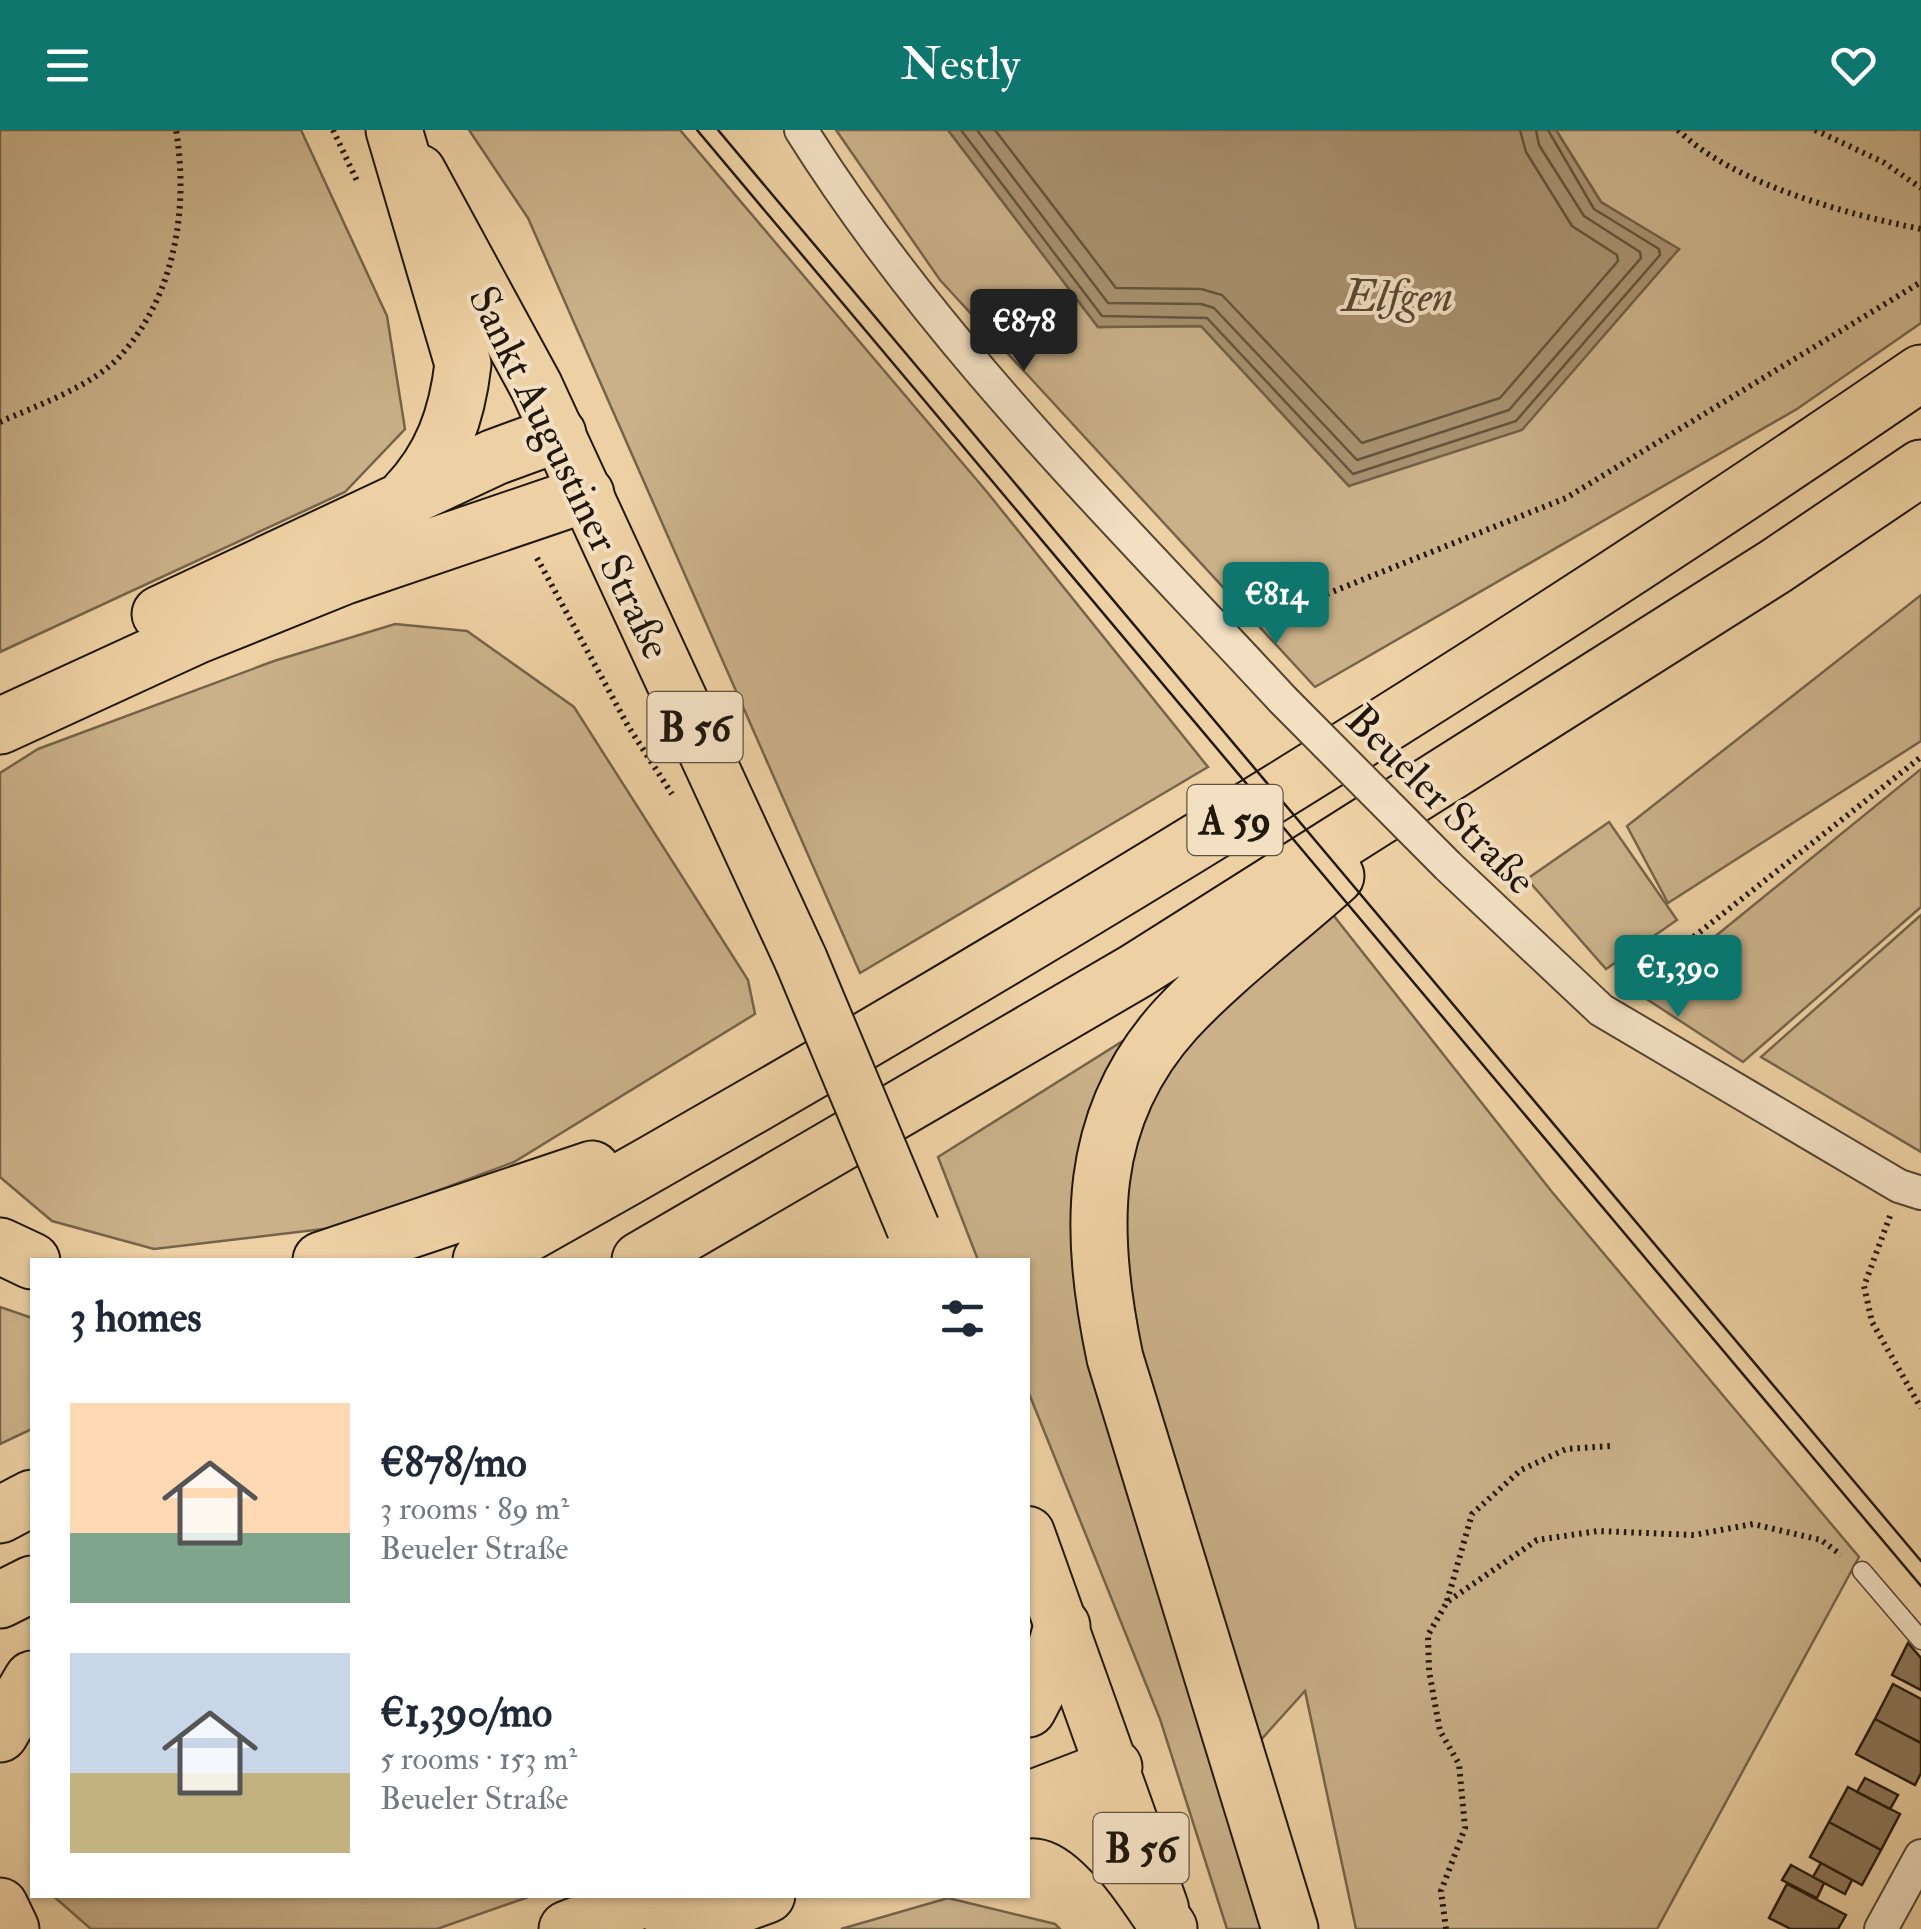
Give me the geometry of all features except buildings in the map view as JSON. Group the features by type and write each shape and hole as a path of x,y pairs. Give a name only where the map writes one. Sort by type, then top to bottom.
{"highway":[{"path":"395,130 463,364 450,430 430,471 402,500"},
{"name":"A 59","path":"485,1258 727,1123 1101,904 1520,644 1921,373"},
{"path":"0,689 402,500 558,434"},
{"name":"A 59","path":"643,1258 1136,972 1444,778 1921,468"},
{"path":"0,726 196,636 345,576 586,494"},
{"path":"1290,1929 1114,1358 1100,1266 1097,1214 1103,1163 1112,1123 1128,1090 1176,1019 1444,778"},
{"path":"326,1258 727,1123"},
{"path":"0,1246 30,1260"},
{"path":"0,1515 30,1499"},
{"path":"0,1600 30,1585"},
{"path":"1030,1705 1051,1665 1062,1626"},
{"path":"0,1734 30,1682"},
{"path":"1030,1799 1114,1767"},
{"path":"1030,1810 1069,1818 1087,1830 1131,1872 1169,1929"},
{"path":"567,1929 646,1898"},
{"path":"673,1929 758,1898"},
{"path":"0,1906 11,1929"}],"main road":[{"name":"Sankt Augustiner Straße","path":"395,130 558,434 801,960 919,1244"},
{"name":"B 56","path":"1030,1538 1169,1929"}],"street":[{"name":"Beueler Straße","path":"801,130 858,220 956,346 1282,700 1448,866 1600,1010 1910,1189"},
{"path":"1882,1929 1921,1856"}],"lane":[{"path":"1862,1572 1921,1640"}],"path":[{"path":"0,422 58,397 120,357 162,296 181,208 176,130"},
{"path":"1678,130 1699,150 1836,212 1921,229"},
{"path":"1815,130 1883,162 1921,188"},
{"path":"1223,636 1566,498 1921,282"},
{"path":"1600,1010 1921,757"},
{"path":"1910,1189 1864,1286 1872,1322 1921,1408"},
{"path":"1446,1929 1440,1890 1465,1828 1459,1764 1440,1731 1429,1672 1428,1635 1446,1602 1472,1514 1522,1470 1566,1450 1610,1446"},
{"path":"1446,1602 1537,1540 1598,1531 1694,1535 1753,1524 1822,1540 1862,1572"}],"shaded area":[{"path":"0,130 301,130 387,316 405,429 345,492 0,652"},
{"path":"469,130 680,130 987,492 1208,767 860,973 528,218"},
{"path":"836,130 948,130 1098,327 1201,326 1349,486 1678,250 1601,202 1556,130 1921,130 1921,323 1797,409 1315,687 940,280"},
{"path":"1921,595 1921,741 1668,903 1627,826"},
{"path":"395,624 467,631 574,707 748,980 755,1014 514,1162 340,1227 154,1249 52,1221 0,1177 0,773 38,749 274,661"},
{"path":"1921,769 1921,907 1743,1062 1642,996"},
{"path":"1609,822 1677,920 1606,969 1527,879"},
{"path":"1330,911 1552,1192 1859,1557 1657,1929 1356,1929 1305,1691 1221,1784 1262,1929 1227,1929 1160,1719 1030,1396 1030,1258 977,1258 938,1157"},
{"path":"1921,915 1921,1152 1761,1057"},
{"path":"0,1307 30,1317 30,1430 0,1444"},
{"path":"55,1898 525,1898 437,1929 91,1929"},
{"path":"948,1898 1055,1924 1060,1929 841,1929"}],"water":[{"name":"Elfgen","path":"948,130 1556,130 1601,202 1679,249 1522,430 1349,486 1201,326 1098,327"}],"tram line":[{"path":"697,130 1921,1586"},
{"path":"718,130 1921,1561"}]}
